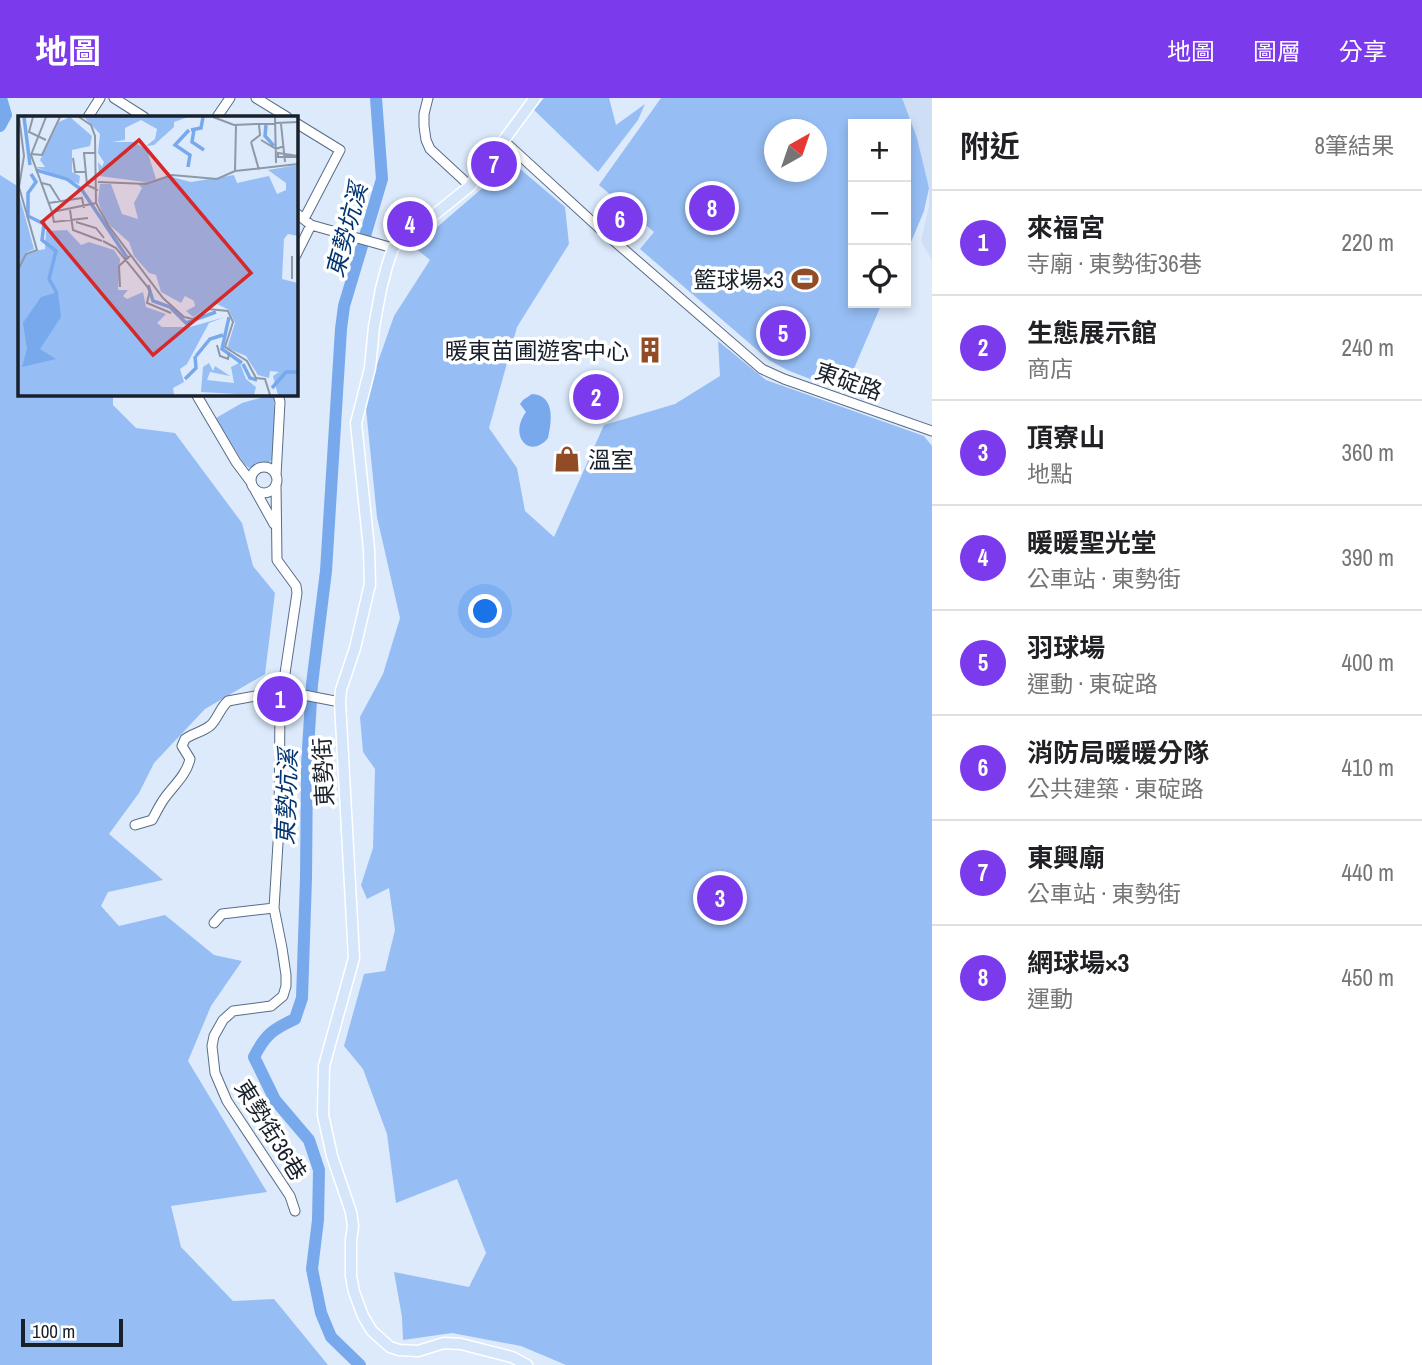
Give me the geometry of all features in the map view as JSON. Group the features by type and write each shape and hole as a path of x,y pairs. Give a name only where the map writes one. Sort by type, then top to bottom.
{"main road":[{"path":"389,247 470,186 535,98"},
{"name":"東勢街","path":"389,247 374,327 370,368 356,423 370,584 358,637 341,691 334,701 354,958 324,1066 323,1115 332,1156 351,1212 351,1276 354,1292 372,1331 390,1347 399,1350 418,1351 444,1343 461,1344 512,1357 527,1365"}],"street":[{"path":"89,116 100,98"},
{"path":"114,98 143,116"},
{"path":"218,116 230,98"},
{"path":"256,98 285,116"},
{"path":"428,98 424,126 430,149 470,186"},
{"path":"298,124 340,150 304,219 298,246"},
{"name":"東碇路","path":"504,141 598,227 762,369 932,431"},
{"path":"304,219 343,235 389,247"},
{"path":"197,396 275,525"},
{"name":"東勢街36巷","path":"279,396 281,402 275,525 277,560 296,586 297,593 287,693 281,706 279,827 274,908 286,986 282,996 271,1006 233,1011 223,1020 212,1046 215,1073 227,1101 290,1196 295,1211"},
{"path":"263,467 271,469 276,480 274,488 263,493 253,486 252,474 255,470 263,467"},
{"path":"135,825 152,820 163,799 188,766 190,759 182,746 185,739 212,724 228,701 287,693 334,701"},
{"path":"214,923 222,914 274,908"}],"shaded area":[{"path":"544,98 609,98 616,125 645,104 638,120 598,172 534,110"},
{"path":"661,98 902,98 910,119 848,119 848,308 880,308 844,392 787,370 769,360 640,249 654,232 599,185"},
{"path":"902,98 932,98 932,260 921,241 929,206 929,188 911,128 911,119 908,119"},
{"path":"911,122 929,188 924,211 911,242"},
{"path":"506,157 565,207 569,244 517,327 489,428 517,468 525,511 554,537 604,425 675,404 720,376 718,341 766,380 924,436 932,446 932,1365 566,1365 521,1346 452,1333 403,1340 394,1272 469,1287 486,1253 457,1179 396,1203 387,1134 363,1069 344,1046 364,974 385,971 395,930 389,888 367,899 361,885 373,848 375,769 363,752 360,717 383,674 400,618 377,517 365,399 394,316 430,260 414,247 486,185"},
{"path":"0,175 18,186 18,396 113,396 113,405 136,428 175,433 242,523 253,566 275,593 265,674 205,709 154,763 139,793 109,834 163,880 108,892 101,906 119,926 165,915 214,955 242,961 211,1006 188,1061 267,1192 171,1206 181,1247 233,1301 274,1299 328,1365 0,1365"},
{"path":"532,394 545,399 551,417 548,438 534,447 524,442 519,429 526,412 520,404"},
{"path":"274,396 274,457 266,463 249,468 216,418 242,403"}],"waterway":[{"path":"0,126 6,115 1,98"},
{"name":"東勢坑溪","path":"360,1365 331,1337 321,1313 312,1269 318,1220 319,1170 309,1140 275,1100 254,1057 270,1034 295,1019 302,998 307,765 312,684 326,571 341,329 344,306 382,179 376,98"}],"place":[{"name":"東興廟","path":"494,164"},
{"name":"網球場×3","path":"712,208"},
{"name":"消防局暖暖分隊","path":"620,219"},
{"name":"暖暖聖光堂","path":"410,224"},
{"name":"籃球場×3","path":"805,279"},
{"name":"羽球場","path":"783,333"},
{"name":"暖東苗圃遊客中心","path":"650,350"},
{"name":"生態展示館","path":"596,397"},
{"name":"溫室","path":"567,459"},
{"name":"來福宮","path":"280,699"},
{"name":"頂寮山","path":"720,898"}]}
